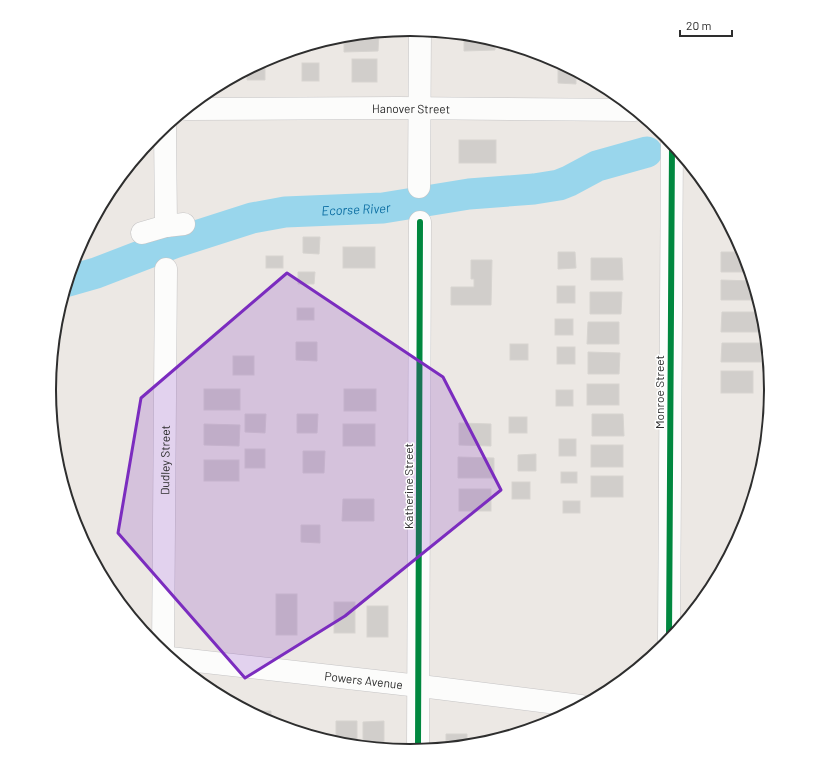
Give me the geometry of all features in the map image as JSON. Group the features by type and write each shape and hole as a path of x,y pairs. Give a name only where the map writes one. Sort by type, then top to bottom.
{"street":[{"path":"420,36 420,187"},
{"name":"Hanover Street","path":"194,109 627,110"},
{"path":"142,233 175,225 166,135"},
{"name":"Monroe Street","path":"669,630 672,153"},
{"name":"Katherine Street","path":"418,744 420,222"},
{"name":"Dudley Street","path":"163,643 166,269"},
{"name":"Powers Avenue","path":"181,659 571,705"}],"highlighted area":[{"path":"287,273 443,377 501,490 345,616 245,678 118,533 141,398"}],"building":[{"path":"379,38 378,51 344,52 344,42"},
{"path":"464,40 495,46 495,50 464,51"},
{"path":"352,59 377,59 377,82 352,82"},
{"path":"302,63 319,63 319,81 302,81"},
{"path":"265,68 265,80 247,80 247,76"},
{"path":"558,69 576,78 576,84 558,83"},
{"path":"459,140 496,140 496,163 459,163"},
{"path":"303,237 320,237 319,254 303,253"},
{"path":"343,247 375,247 375,268 343,268"},
{"path":"558,252 575,252 576,268 558,269"},
{"path":"721,252 736,252 743,272 721,272"},
{"path":"266,256 283,256 283,268 266,268"},
{"path":"591,258 622,258 623,280 591,280"},
{"path":"471,260 492,260 491,305 451,305 451,287 474,287 474,279 471,279"},
{"path":"298,272 315,272 314,284 298,284"},
{"path":"721,280 747,281 752,300 721,300"},
{"path":"557,286 575,286 575,303 557,303"},
{"path":"590,292 622,292 621,314 590,314"},
{"path":"297,308 314,308 314,320 297,320"},
{"path":"722,312 755,312 759,332 721,332"},
{"path":"555,319 573,319 573,335 555,335"},
{"path":"588,322 619,322 619,344 587,344"},
{"path":"296,342 317,342 317,361 296,360"},
{"path":"722,343 761,343 761,362 721,362"},
{"path":"510,344 528,344 528,360 510,360"},
{"path":"557,347 575,347 575,364 557,364"},
{"path":"588,352 620,353 619,374 588,374"},
{"path":"233,356 254,356 254,375 233,375"},
{"path":"721,371 753,371 753,393 721,393"},
{"path":"587,384 619,384 619,405 587,405"},
{"path":"204,389 240,389 240,410 204,410"},
{"path":"344,389 376,389 376,411 344,411"},
{"path":"556,390 573,390 573,406 556,406"},
{"path":"245,414 266,414 265,433 245,432"},
{"path":"297,414 318,414 317,433 297,433"},
{"path":"592,414 623,414 624,436 592,436"},
{"path":"509,417 527,417 527,433 509,433"},
{"path":"459,423 491,424 491,446 459,445"},
{"path":"204,424 240,425 239,446 204,445"},
{"path":"343,424 375,424 375,446 343,446"},
{"path":"559,439 576,439 576,456 559,456"},
{"path":"591,445 623,445 623,467 591,467"},
{"path":"245,449 265,449 265,468 245,468"},
{"path":"303,451 325,451 324,473 303,473"},
{"path":"536,454 536,471 518,471 518,455"},
{"path":"458,457 494,458 494,478 458,478"},
{"path":"204,460 239,460 239,481 204,481"},
{"path":"561,472 577,472 577,483 561,483"},
{"path":"591,476 623,476 623,497 591,497"},
{"path":"512,482 530,482 530,499 512,499"},
{"path":"459,489 491,489 491,511 459,511"},
{"path":"343,499 374,499 374,521 342,521"},
{"path":"563,501 580,501 580,513 563,513"},
{"path":"301,525 320,525 320,543 301,542"},
{"path":"276,594 297,594 297,635 276,635"},
{"path":"334,602 355,602 355,633 334,633"},
{"path":"367,606 388,606 388,637 367,637"},
{"path":"262,711 271,711 271,715"},
{"path":"336,721 357,721 357,740 336,736"},
{"path":"384,721 384,743 363,741 363,722"},
{"path":"446,734 467,734 467,739 446,742"}],"waterway":[{"name":"Ecorse River","path":"74,279 96,273 174,243 252,218 285,212 383,208 469,194 534,189 559,185 597,166 647,152"}],"cycle path":[{"path":"669,630 672,153"},
{"path":"418,744 420,222"}]}
